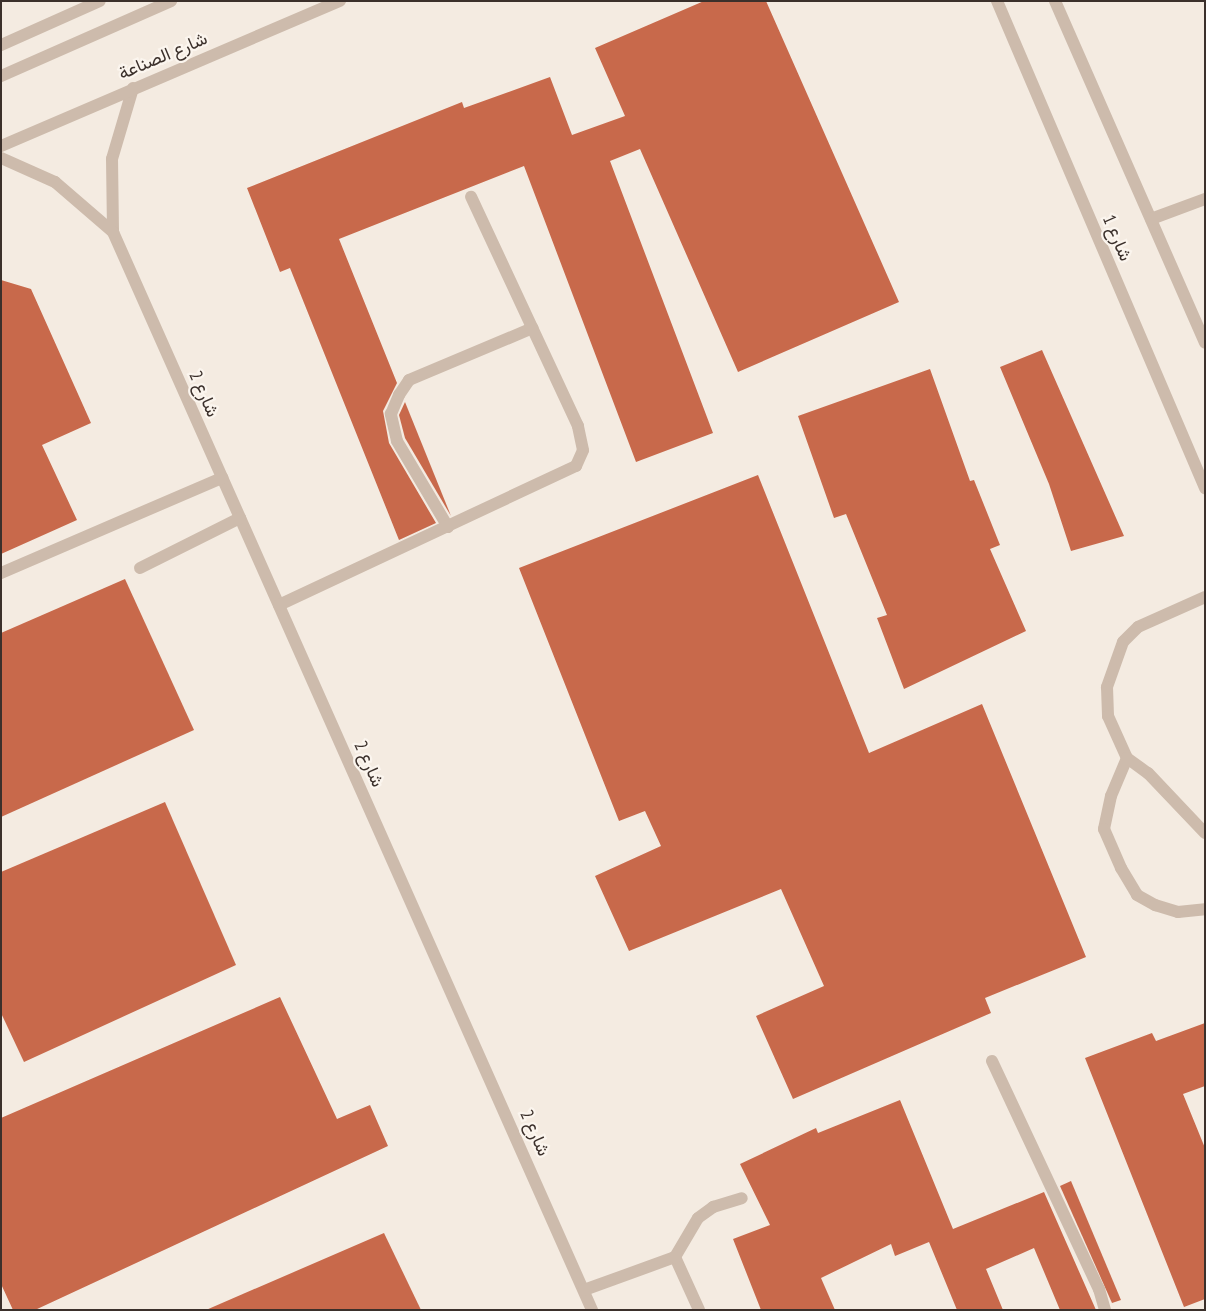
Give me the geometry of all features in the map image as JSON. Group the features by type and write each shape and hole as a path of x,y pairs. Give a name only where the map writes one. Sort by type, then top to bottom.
{"street":[{"path":"1,45 100,1"},
{"path":"1,76 171,1"},
{"name":"شارع الصناعة","path":"1,146 340,1"},
{"name":"شارع 1","path":"997,1 1205,488"},
{"path":"1055,1 1205,342"},
{"name":"شارع 2","path":"133,88 112,158 113,232 592,1310"},
{"name":"شارع 2","path":"1,158 56,182 113,232"},
{"path":"279,605 448,528 576,466 583,450 578,426 471,197"},
{"path":"1151,219 1205,199"},
{"path":"448,528 397,441 391,414 409,380 533,328"},
{"path":"1,573 222,478"},
{"path":"140,568 240,518"},
{"path":"1205,597 1138,627 1123,642 1108,687 1108,716 1127,758 1148,773 1205,833"},
{"path":"1127,758 1111,796 1104,829 1120,868 1137,895 1155,905 1178,912 1205,908"},
{"path":"992,1061 1099,1289 1105,1310"},
{"path":"584,1290 675,1256 698,1218 713,1207 742,1198"},
{"path":"675,1256 699,1310"}],"building":[{"path":"704,1 766,1 899,302 738,372 640,149 610,161 713,433 636,462 524,166 339,239 397,383 383,411 389,443 436,523 399,540 290,268 280,272 247,188 462,102 464,108 550,77 572,135 625,116 595,48"},
{"path":"1,280 31,289 91,423 42,445 77,520 1,554"},
{"path":"1042,350 1124,536 1071,551 1049,484 1000,367"},
{"path":"930,369 970,481 974,480 1000,545 990,549 1026,631 904,689 877,618 887,615 846,514 834,518 798,416"},
{"path":"405,402 451,516 405,438 399,415"},
{"path":"758,475 869,753 982,704 1086,957 985,998 991,1013 793,1099 756,1016 824,986 781,889 629,951 595,876 661,846 645,811 619,821 519,568"},
{"path":"125,579 194,730 1,817 1,633"},
{"path":"165,802 236,965 24,1062 1,1013 1,872"},
{"path":"280,997 337,1119 370,1105 388,1146 35,1310 13,1310 1,1284 1,1118"},
{"path":"1205,1023 1205,1086 1183,1094 1205,1148 1205,1299 1184,1307 1085,1058 1152,1033 1156,1041"},
{"path":"900,1100 953,1229 1044,1192 1096,1310 1060,1310 1034,1248 986,1269 1003,1310 957,1310 929,1242 895,1256 891,1244 821,1278 835,1310 761,1310 733,1239 770,1225 740,1164 816,1128 818,1133"},
{"path":"1071,1181 1121,1300 1112,1303 1060,1186"},
{"path":"384,1233 421,1310 206,1310"}]}
